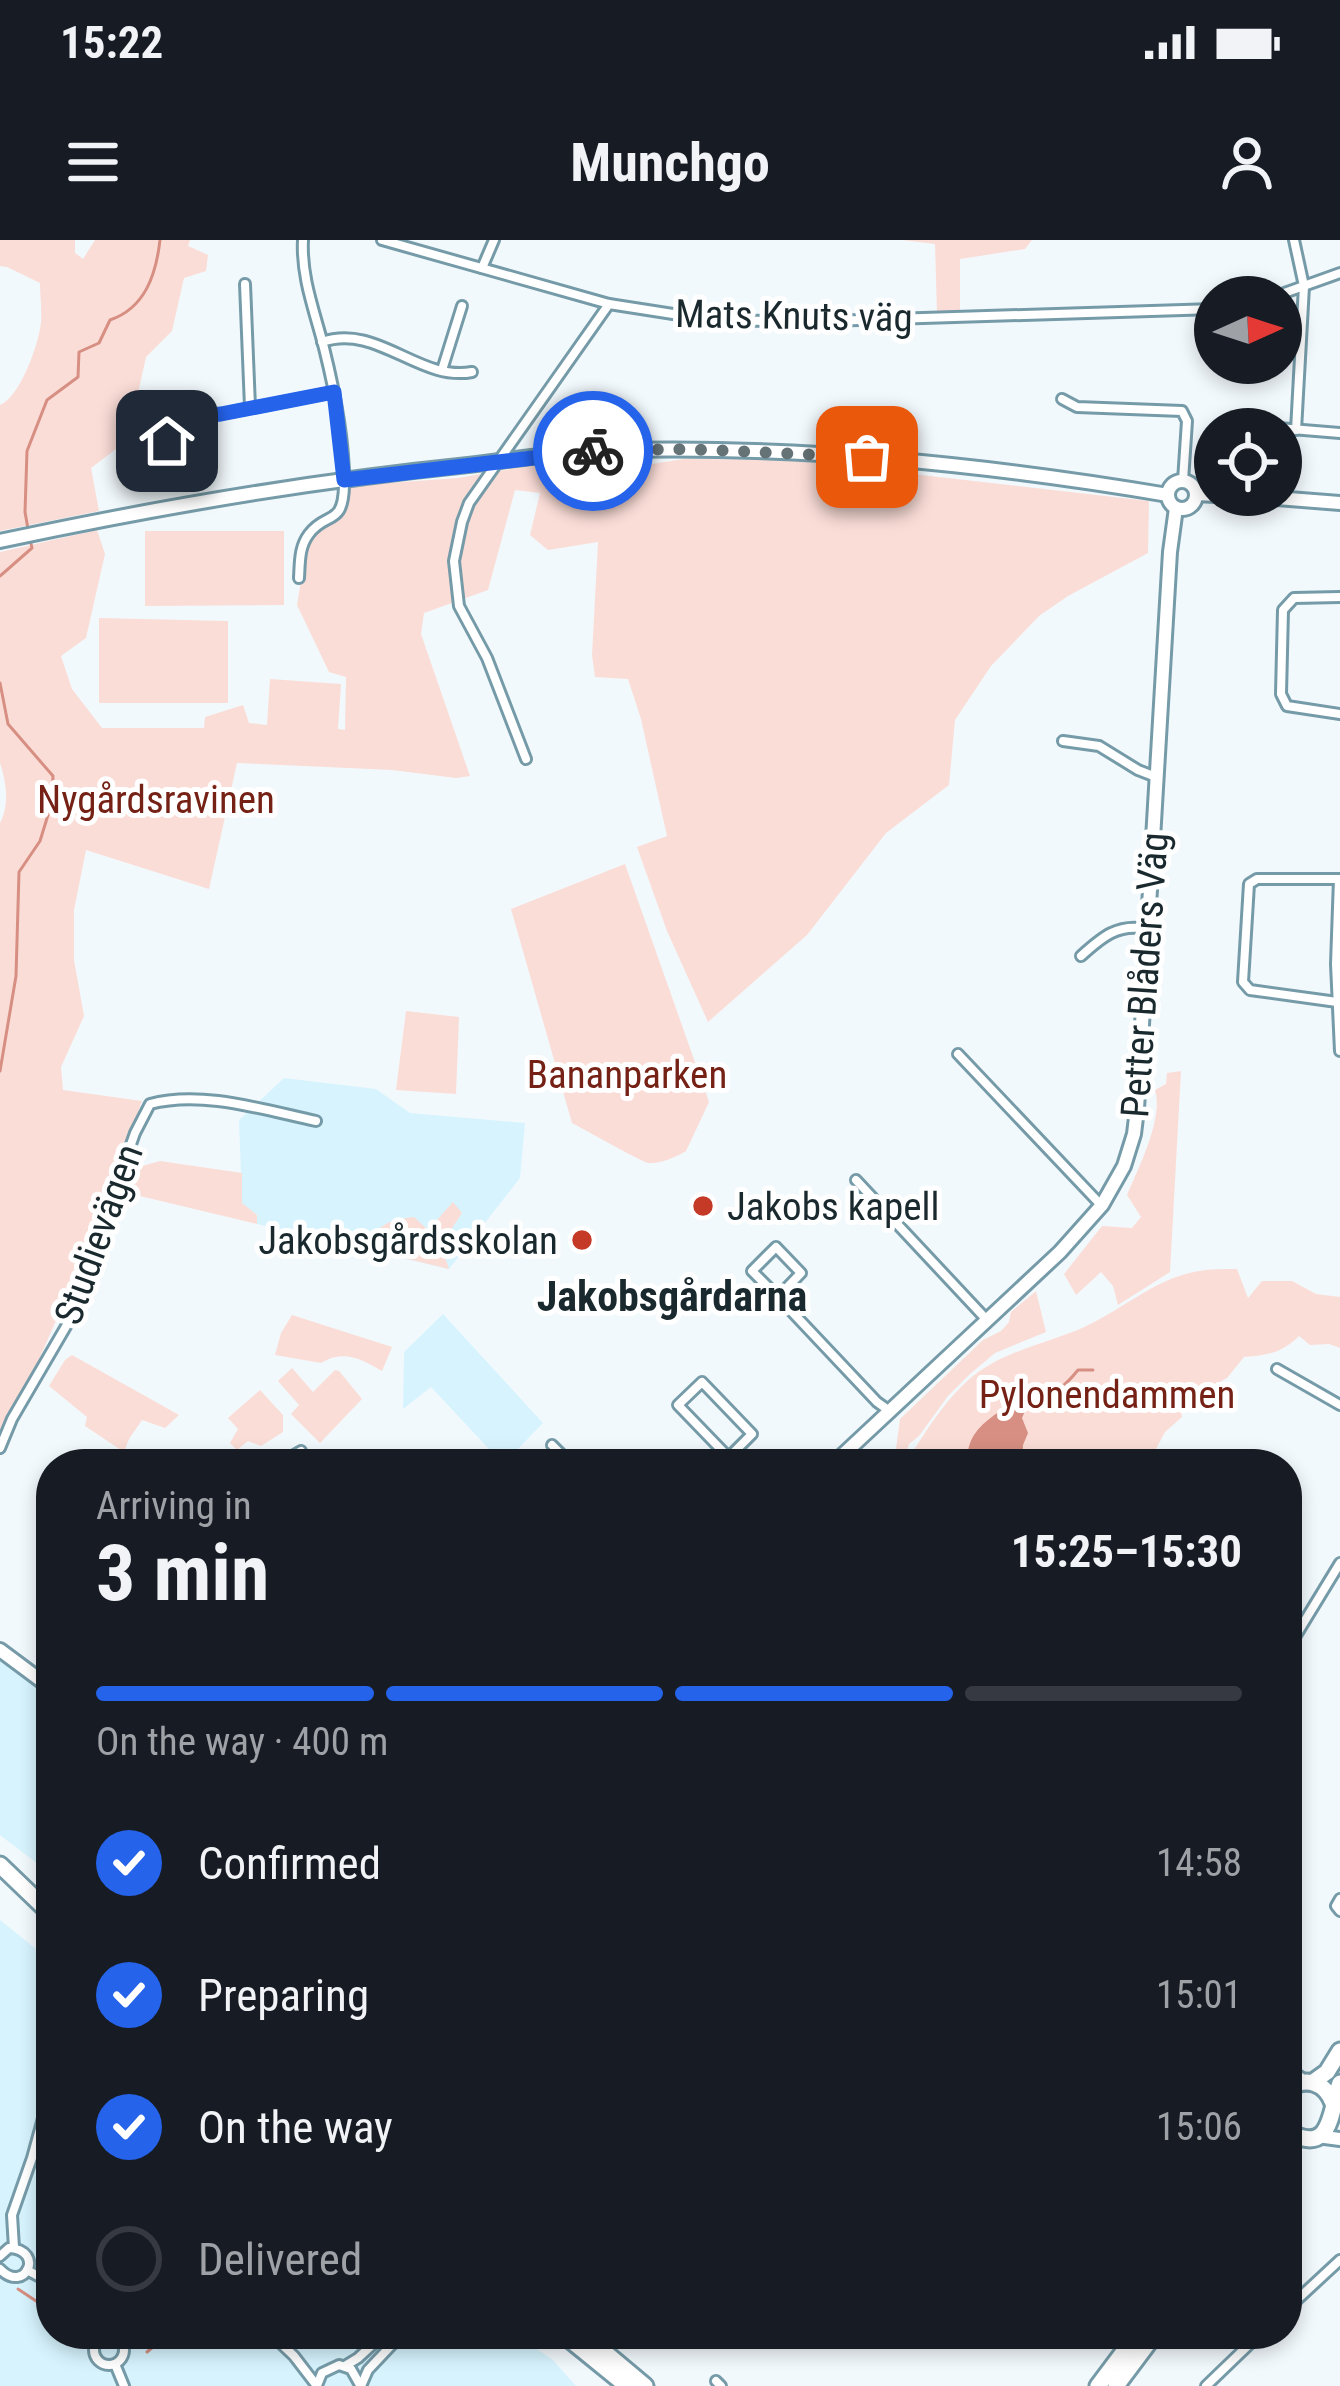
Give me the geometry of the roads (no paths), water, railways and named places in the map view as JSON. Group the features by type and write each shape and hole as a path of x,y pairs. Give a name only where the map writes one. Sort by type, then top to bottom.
{"highway":[{"path":"0,1865 36,1898"},
{"path":"1302,2084 1327,2072 1340,2050"},
{"path":"1302,2135 1330,2124 1336,2115 1340,2083"},
{"path":"1302,2084 1326,2090 1336,2115"},
{"path":"581,2349 627,2386"},
{"path":"601,2349 645,2386"},
{"path":"1098,2386 1133,2349"},
{"path":"1116,2386 1137,2349"}],"street":[{"path":"298,578 303,544 312,529 334,518 343,505 344,480 334,392 310,308 303,240"},
{"name":"Mats Knuts väg","path":"382,240 609,304 668,315 762,322 1194,310"},
{"path":"482,268 494,240"},
{"path":"1294,240 1304,286 1297,408"},
{"path":"1304,286 1340,274"},
{"path":"245,284 250,407"},
{"path":"526,759 487,658 460,608 454,575 462,522 496,462 609,304"},
{"path":"442,370 462,307"},
{"path":"322,342 363,340 442,370 472,372"},
{"path":"167,454 175,422 185,417 334,392"},
{"path":"1062,399 1077,407 1182,411 1187,422 1183,481"},
{"path":"1302,430 1340,433"},
{"path":"0,541 344,480 590,452 686,449 906,460 1168,495"},
{"path":"1194,488 1183,481 1171,486 1168,495 1176,508 1191,507 1194,500"},
{"path":"1302,499 1340,502"},
{"name":"Petter Blåders Väg","path":"850,1449 1060,1252 1102,1205 1124,1166 1134,1134 1176,508"},
{"path":"1340,596 1294,598 1283,610 1281,694 1287,706 1340,714"},
{"path":"1063,741 1099,746 1156,777"},
{"path":"1336,1002 1250,991 1243,982 1249,884 1257,879 1340,877 1336,1002 1340,1051"},
{"path":"1082,956 1111,932 1133,926 1147,929"},
{"path":"958,1054 1102,1205"},
{"name":"Studievägen","path":"0,1448 68,1323 135,1132 150,1104 175,1098 316,1120"},
{"path":"856,1180 986,1320"},
{"path":"778,1297 801,1273 776,1247 752,1271 891,1412"},
{"path":"1277,1369 1340,1406"},
{"path":"720,1449 678,1405 702,1382 752,1434 741,1449"},
{"path":"552,1445 556,1449"},
{"path":"1302,1626 1340,1563"},
{"path":"0,1650 36,1677"},
{"path":"1340,1899 1336,1906 1340,1911"},
{"path":"1302,2137 1340,2139"},
{"path":"14,2248 12,2215 36,2143"},
{"path":"0,2256 14,2248 27,2255 27,2270 20,2276 11,2278 0,2269"},
{"path":"1302,2295 1340,2260"},
{"path":"27,2270 36,2275"},
{"path":"94,2349 105,2364 115,2364 124,2349"},
{"path":"286,2349 317,2386"},
{"path":"293,2356 328,2368 345,2366 368,2349"},
{"path":"360,2386 388,2349"},
{"path":"1206,2386 1244,2349"},
{"path":"115,2364 124,2386"},
{"path":"345,2366 356,2374 360,2386"},
{"path":"317,2386 328,2368"}],"waterway":[{"path":"28,529 27,451 47,400 78,377 79,352 99,343 110,320 140,299 152,278 160,240"},
{"path":"0,576 32,548 30,539"},
{"path":"0,683 8,724 53,776 52,802 40,841 19,872 16,976 0,1071"},
{"path":"1037,1402 1060,1389 1078,1370 1093,1370"},
{"path":"18,2289 36,2301"},
{"path":"147,2352 150,2349"}],"place":[{"name":"Jakobs kapell","path":"703,1206"},
{"name":"Jakobsgårdsskolan","path":"582,1240"}],"district":[{"name":"Jakobsgårdarna","path":"672,1296"}],"park label":[{"name":"Nygårdsravinen","path":"156,799"},
{"name":"Bananparken","path":"627,1074"},
{"name":"Pylonendammen","path":"1107,1394"}]}
